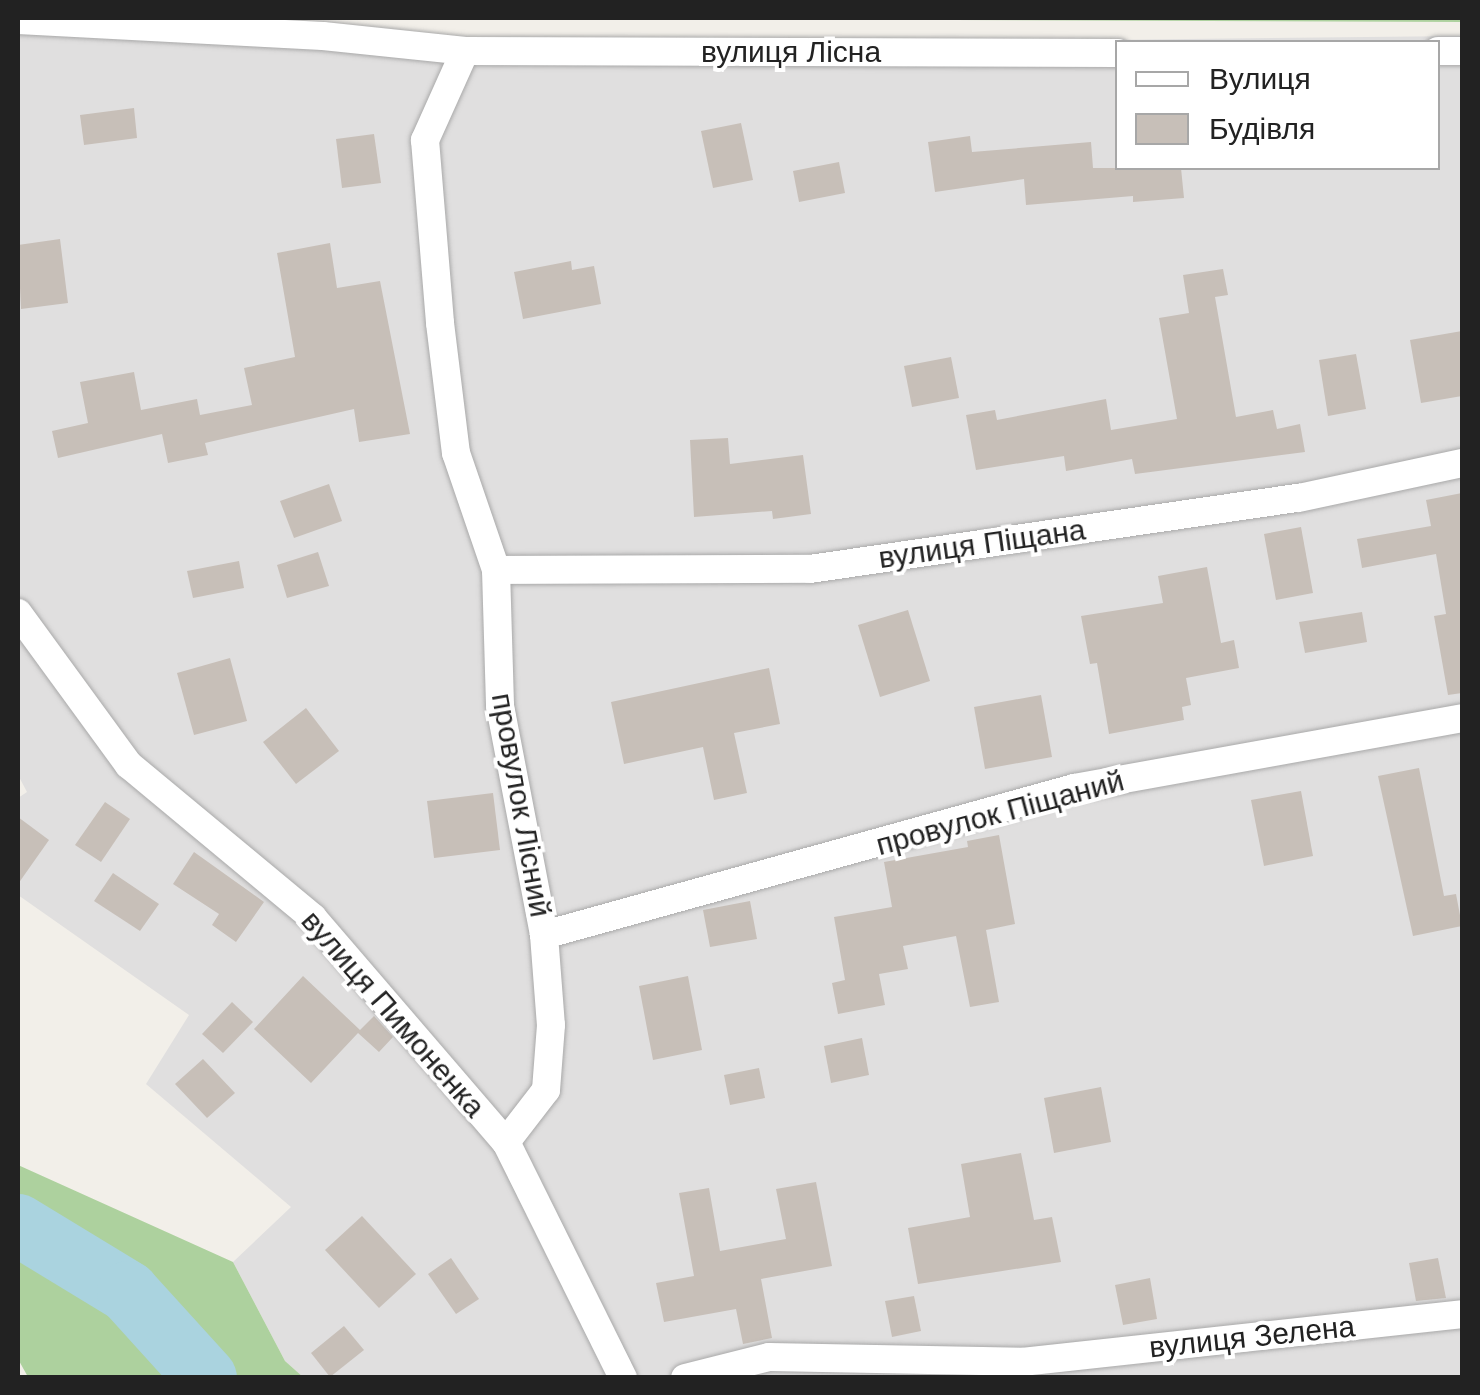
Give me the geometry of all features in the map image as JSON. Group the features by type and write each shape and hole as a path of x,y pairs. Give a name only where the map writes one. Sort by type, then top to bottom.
{"street":[{"name":"вулиця Лісна","path":"18,20 323,36 465,50 1115,53"},
{"name":"провулок Лісний","path":"465,50 425,140 456,453 496,570 500,706 544,935 552,1025 546,1090 506,1142"},
{"name":"вулиця Піщана","path":"496,570 810,569 1299,498 1462,463"},
{"name":"вулиця Пимоненка","path":"18,612 129,765 313,918 506,1142 624,1378"},
{"name":"провулок Піщаний","path":"544,935 1074,788 1462,718"},
{"name":"вулиця Зелена","path":"685,1378 770,1357 1022,1362 1462,1314"}],"shaded area":[{"path":"18,18 468,47 1462,36 1462,1377 303,1377 285,1361 233,1262 291,1207 146,1084 189,1015 18,895 18,798 27,792 18,775"}],"green space":[{"path":"465,18 1462,18 1462,22"},
{"path":"18,1165 233,1262 285,1361 303,1377 28,1377 18,1359"}],"building":[{"path":"134,108 137,138 84,145 80,115"},
{"path":"741,123 753,180 713,188 701,131"},
{"path":"374,134 381,183 342,188 336,139"},
{"path":"970,136 972,152 1091,142 1093,168 1181,170 1184,198 1133,202 1133,196 1026,205 1024,179 935,192 928,142"},
{"path":"839,162 845,193 799,202 793,171"},
{"path":"60,239 68,303 21,309 18,245"},
{"path":"330,243 337,288 380,281 410,434 359,442 354,409 205,443 208,455 168,463 162,434 58,458 52,431 88,423 80,382 134,372 141,410 197,399 200,415 252,405 244,368 295,357 277,253"},
{"path":"571,261 572,270 594,266 601,304 523,319 514,272"},
{"path":"1223,269 1228,295 1215,297 1236,417 1273,410 1277,429 1300,424 1305,452 1135,474 1132,459 1066,471 1064,456 976,470 966,415 995,410 997,420 1106,399 1111,430 1177,419 1159,318 1189,313 1183,275"},
{"path":"1462,331 1462,396 1421,403 1410,340"},
{"path":"1356,354 1366,409 1328,416 1319,360"},
{"path":"951,357 959,398 912,407 904,366"},
{"path":"728,438 730,464 803,455 811,514 773,519 772,511 694,517 690,440"},
{"path":"329,484 342,521 294,538 280,501"},
{"path":"1462,493 1462,693 1448,695 1434,616 1446,614 1436,554 1362,568 1357,539 1431,526 1426,500"},
{"path":"1301,527 1313,593 1276,600 1264,534"},
{"path":"318,552 329,586 287,598 277,565"},
{"path":"239,561 244,588 193,598 187,571"},
{"path":"1207,567 1221,643 1234,640 1239,668 1186,678 1191,705 1182,707 1184,720 1109,734 1097,663 1090,664 1081,616 1163,603 1158,576"},
{"path":"908,610 930,681 880,697 858,625"},
{"path":"1362,612 1367,642 1305,653 1299,622"},
{"path":"230,658 247,721 194,735 177,673"},
{"path":"769,668 780,724 734,733 747,793 714,800 703,747 624,764 611,702"},
{"path":"1041,695 1052,757 985,769 974,707"},
{"path":"306,708 339,751 296,784 263,742"},
{"path":"1419,768 1444,896 1456,894 1462,926 1413,936 1378,776"},
{"path":"1301,791 1313,856 1264,866 1251,800"},
{"path":"493,793 500,850 434,858 427,801"},
{"path":"105,802 130,819 101,862 75,845"},
{"path":"18,817 49,840 18,884"},
{"path":"999,835 1015,924 986,930 999,1002 970,1007 956,936 903,946 908,969 879,974 885,1005 838,1014 832,983 845,980 834,917 892,907 884,862 968,847 967,841"},
{"path":"194,852 264,902 236,942 212,925 219,914 173,884"},
{"path":"113,873 159,904 140,931 94,901"},
{"path":"750,901 757,939 710,947 703,910"},
{"path":"303,976 360,1030 374,1016 393,1037 379,1052 358,1033 311,1083 254,1029"},
{"path":"688,976 702,1050 653,1060 639,986"},
{"path":"232,1002 253,1022 223,1053 202,1034"},
{"path":"862,1038 869,1075 831,1083 824,1046"},
{"path":"203,1059 235,1093 207,1118 175,1084"},
{"path":"759,1068 765,1098 730,1105 724,1075"},
{"path":"1101,1087 1111,1142 1054,1153 1044,1098"},
{"path":"1021,1153 1034,1220 1052,1217 1061,1262 918,1284 908,1228 970,1217 961,1164"},
{"path":"816,1182 832,1266 761,1279 772,1338 743,1344 736,1309 664,1322 656,1283 694,1276 679,1193 709,1188 720,1251 786,1239 776,1189"},
{"path":"362,1216 416,1274 379,1308 325,1250"},
{"path":"451,1258 479,1299 456,1314 428,1274"},
{"path":"1438,1258 1446,1298 1416,1301 1409,1263"},
{"path":"1150,1278 1157,1319 1123,1325 1115,1285"},
{"path":"914,1296 921,1331 892,1337 885,1301"},
{"path":"344,1326 364,1350 330,1377 311,1353"}],"waterway":[{"path":"18,1225 128,1292 206,1378"}]}
